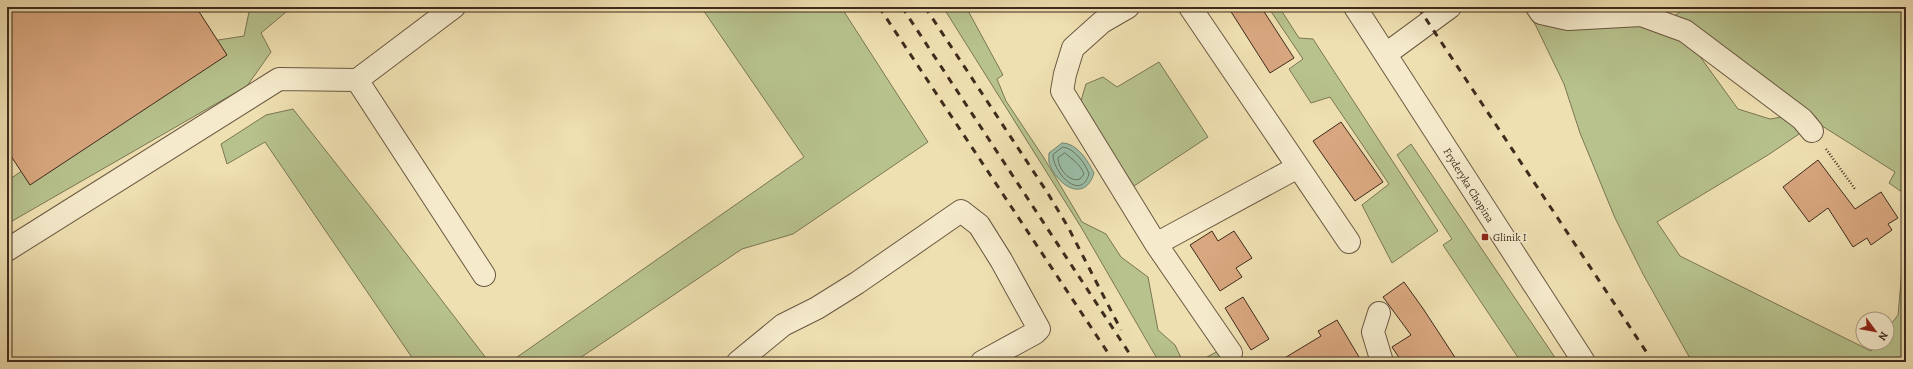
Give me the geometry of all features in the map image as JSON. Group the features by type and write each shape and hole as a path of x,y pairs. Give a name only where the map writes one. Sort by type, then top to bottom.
{"street":[{"path":"7,250 279,79 356,80 454,7"},
{"path":"1128,7 1102,22 1073,48 1064,74 1062,91 1156,244 1231,353"},
{"path":"1190,7 1349,242"},
{"name":"Fryderyka Chopina","path":"1355,7 1584,362"},
{"path":"1386,54 1450,7"},
{"path":"1537,7 1541,13 1568,19 1641,15 1685,30 1802,120 1812,131"},
{"path":"356,80 484,274"},
{"path":"1156,244 1298,167"},
{"path":"738,362 784,325 817,308 857,283 961,211 979,225 1001,260 1039,329 982,362"},
{"path":"1379,313 1373,332 1382,362"}],"path":[{"path":"1812,131 1855,189"}],"shaded area":[{"path":"249,7 292,7 261,33 271,52 247,86 7,224 7,181 212,41 244,36"},
{"path":"701,7 841,7 928,142 793,234 742,249 574,362 510,362 804,157"},
{"path":"943,7 966,7 1003,75 997,79 1006,101 1044,158 1082,222 1106,234 1121,257 1148,277 1158,330 1175,345 1183,362 1159,362 1081,227"},
{"path":"1268,7 1279,7 1299,38 1313,39 1438,231 1392,263 1362,205 1389,184 1330,97 1311,103 1289,69 1303,59"},
{"path":"1688,7 1906,7 1906,195 1889,183 1895,172 1819,124 1816,117 1807,118 1674,16"},
{"path":"1534,19 1627,22 1665,31 1696,51 1738,109 1770,119 1788,116 1805,130 1768,155 1657,222 1680,256 1855,343 1855,351 1895,351 1895,319 1898,315 1906,225 1906,362 1692,362 1643,274 1615,218 1580,133 1564,84 1534,22"},
{"path":"1159,62 1208,137 1134,186 1080,104 1086,84 1103,77 1117,87"},
{"path":"293,109 489,362 415,362 265,142 227,164 221,144 266,115"},
{"path":"1411,144 1558,362 1521,362 1443,245 1452,239 1397,155"},
{"path":"1218,351 1227,362 1198,362"}],"water":[{"path":"1062,143 1077,149 1089,163 1094,173 1090,182 1084,187 1078,189 1065,185 1054,173 1049,162 1049,153"}],"building":[{"path":"7,7 196,7 227,55 30,185 7,150"},
{"path":"1228,7 1261,7 1294,58 1270,73"},
{"path":"1341,122 1383,182 1355,201 1313,141"},
{"path":"1818,160 1855,209 1881,192 1898,218 1888,224 1892,230 1871,245 1867,238 1853,247 1828,208 1809,222 1783,187"},
{"path":"1212,231 1218,241 1234,231 1252,258 1236,268 1242,277 1220,291 1190,245"},
{"path":"1404,282 1458,362 1402,362 1392,347 1411,335 1383,297"},
{"path":"1243,297 1269,339 1251,350 1225,308"},
{"path":"1337,320 1362,362 1278,362 1321,336 1318,331"}],"railway":[{"path":"879,7 1114,362"},
{"path":"902,7 1135,362"},
{"path":"925,7 1047,192 1068,227 1121,330"},
{"path":"1418,7 1653,362"}],"place":[{"name":"Glinik I","path":"1485,237"}]}
